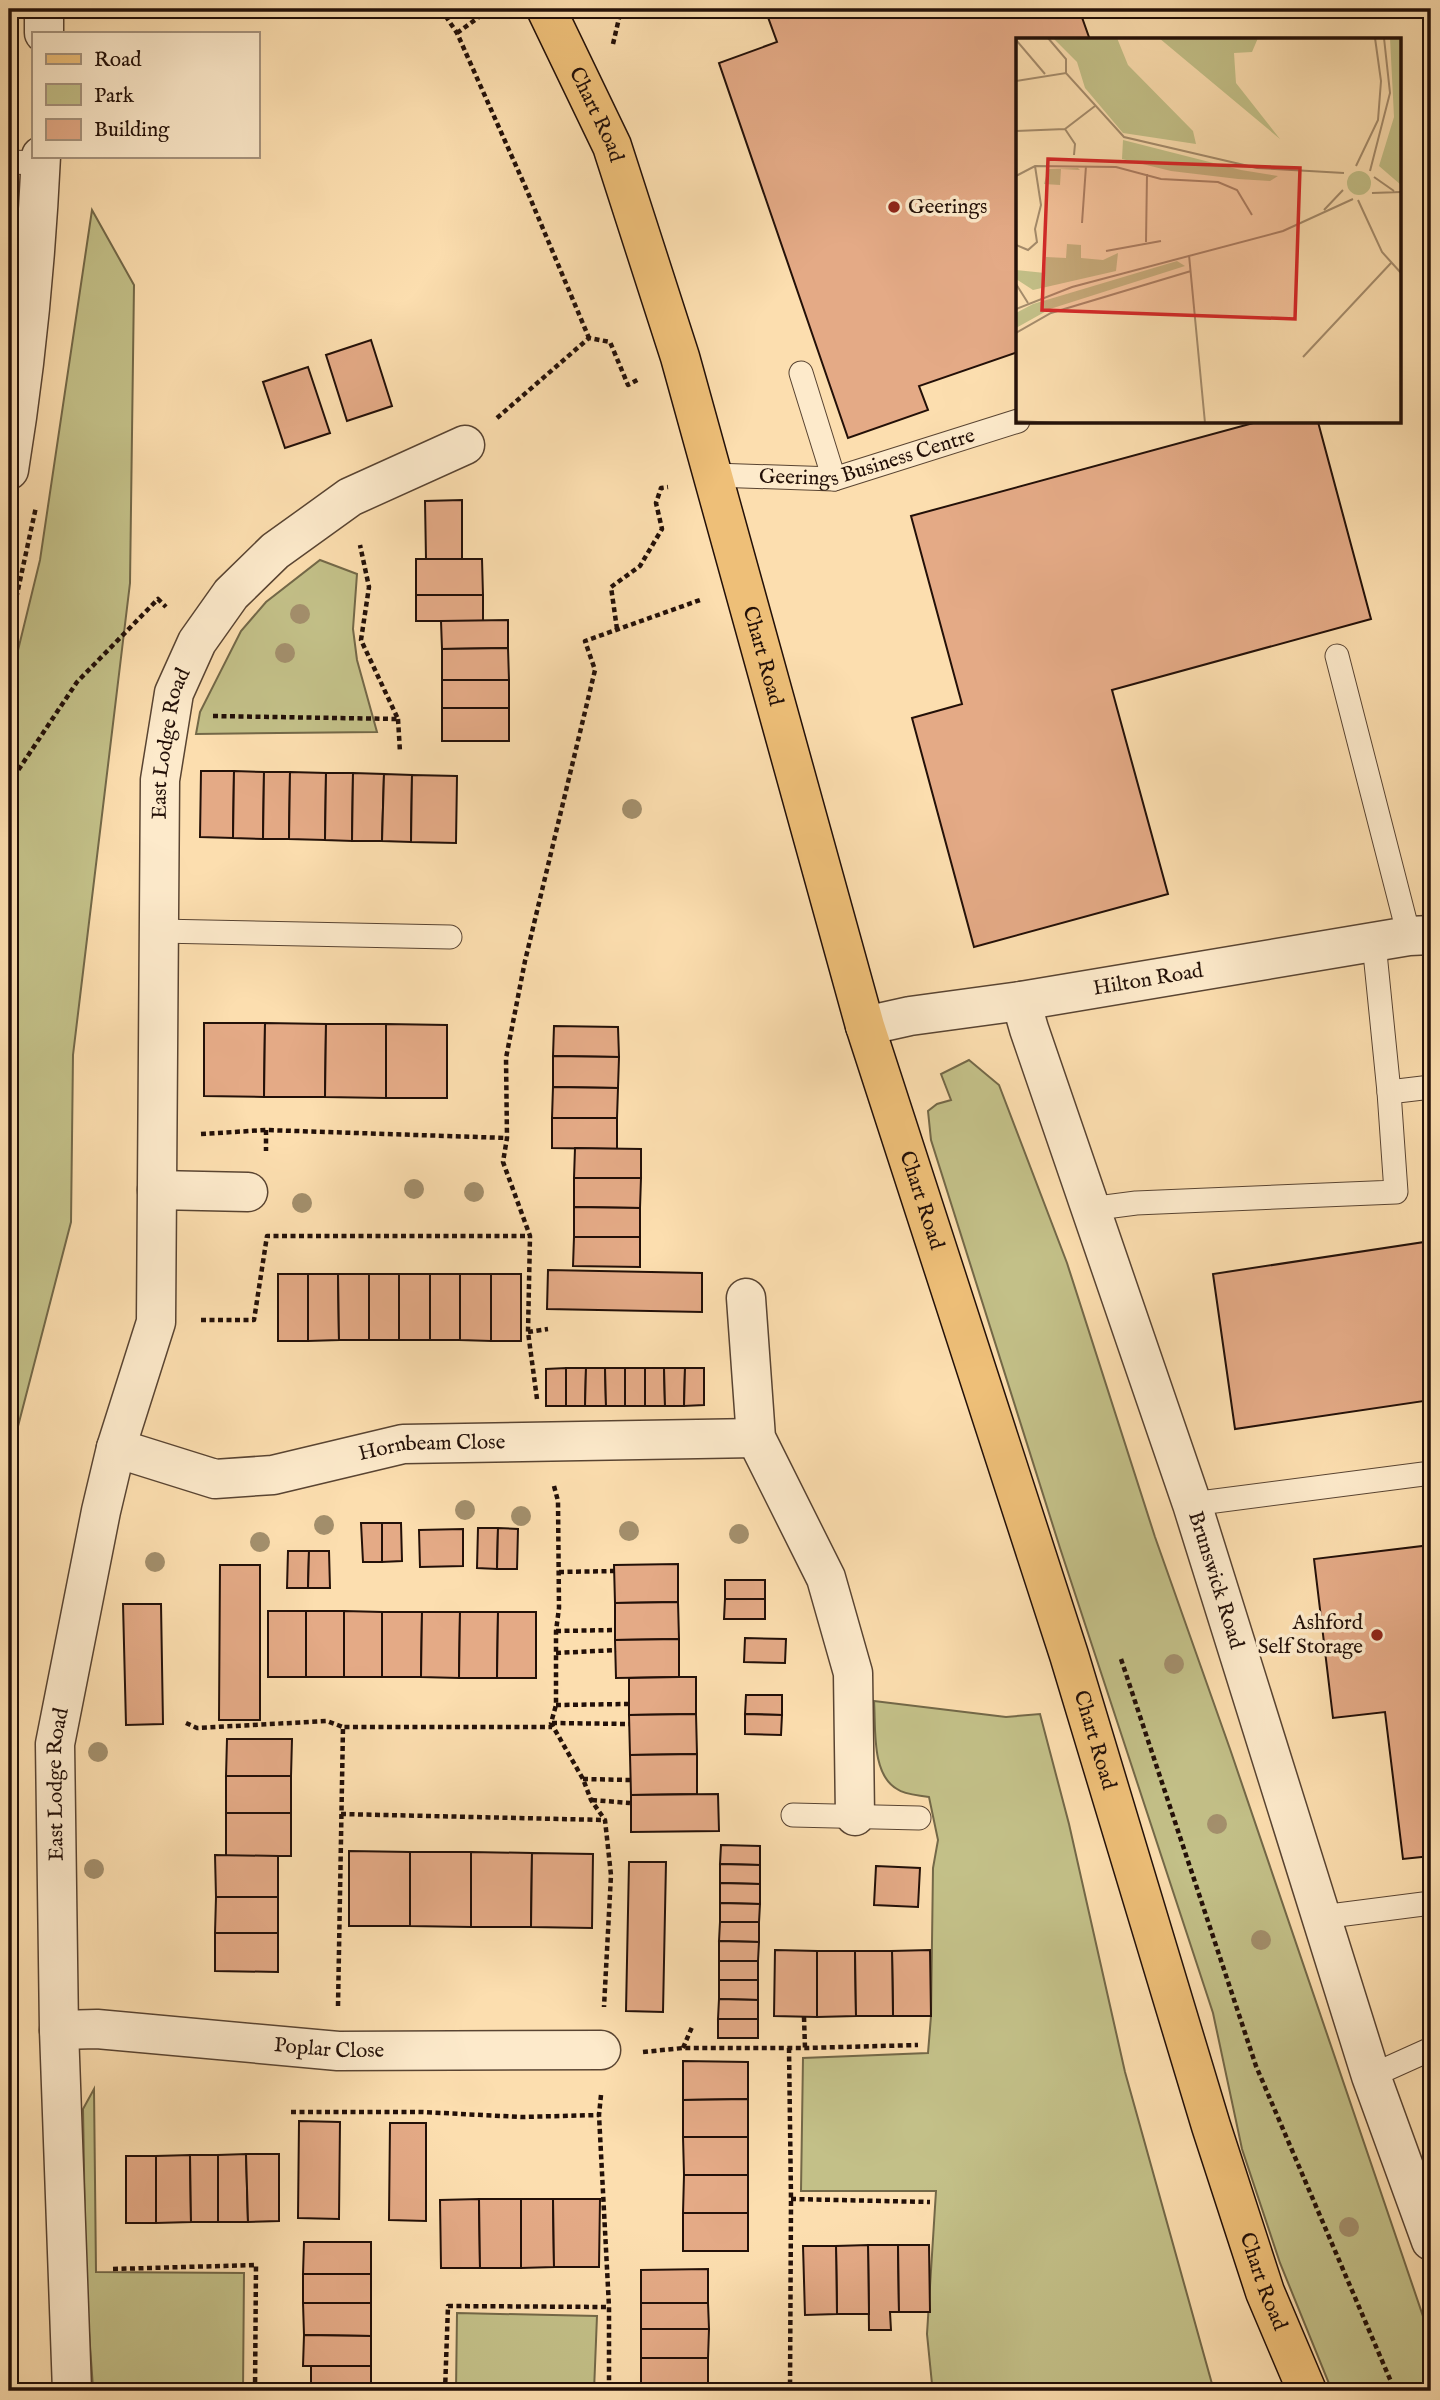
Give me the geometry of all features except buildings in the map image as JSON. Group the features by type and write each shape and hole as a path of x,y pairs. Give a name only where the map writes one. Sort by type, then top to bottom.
{"main road":[{"name":"Chart Road","path":"546,9 612,146 680,357 865,1026 1031,1533 1211,2126 1265,2292 1307,2391"}],"street":[{"path":"44,9 44,32"},
{"path":"9,470 19,408 31,293 30,160"},
{"name":"East Lodge Road","path":"72,2391 59,2030 55,1744 116,1448 156,1322 160,780 174,693 197,642 231,594 275,551 350,497 465,445"},
{"name":"Hilton Road","path":"865,1026 910,1016 1021,1001 1405,938"},
{"name":"Brunswick Road","path":"1021,1001 1028,1029 1192,1504 1371,2076 1431,2241"},
{"path":"157,1190 248,1192"},
{"path":"746,1298 756,1438 826,1578 853,1672 855,1816"},
{"name":"Hornbeam Close","path":"116,1448 215,1479 273,1475 403,1444 756,1438"},
{"name":"Poplar Close","path":"59,2030 97,2028 338,2051 603,2054"}],"lane":[{"path":"801,373 834,479"},
{"name":"Geerings Business Centre","path":"715,480 834,479 1016,422"},
{"path":"1090,1209 1136,1203 1396,1192 1389,1093 1405,938 1337,656"},
{"path":"159,931 450,937"},
{"path":"1389,1093 1431,1087"},
{"path":"1192,1504 1431,1473"},
{"path":"793,1815 919,1818"},
{"path":"1322,1917 1431,1903"},
{"path":"1371,2076 1431,2049"}],"path":[{"path":"441,9 457,33 589,338"},
{"path":"457,33 490,9"},
{"path":"589,338 610,342 628,385 680,357"},
{"path":"465,445 589,338"},
{"path":"617,629 611,587 640,566 662,529 656,503 661,488 715,480"},
{"path":"350,497 369,587 361,640 398,719 400,752"},
{"path":"609,2391 609,2307 599,2115 611,1875 605,1820 591,1800 583,1779 552,1725 556,1705 556,1631 559,1608 558,1501 542,1441 528,1332 530,1236 503,1162 508,1138 506,1058 525,961 595,670 584,641 699,600 746,591"},
{"path":"9,784 77,682 158,599 197,642"},
{"path":"170,715 398,719"},
{"path":"158,1136 265,1130 508,1138"},
{"path":"156,1322 254,1320 267,1236 530,1236"},
{"path":"528,1332 548,1329"},
{"path":"559,1572 615,1571"},
{"path":"556,1631 615,1630"},
{"path":"556,1653 616,1650"},
{"path":"1119,1655 1256,2066 1395,2391"},
{"path":"556,1705 629,1704"},
{"path":"186,1723 197,1728 327,1721 343,1727 629,1724"},
{"path":"338,2051 343,1727"},
{"path":"583,1779 630,1780"},
{"path":"591,1800 630,1803"},
{"path":"341,1814 605,1820"},
{"path":"804,2017 804,2048"},
{"path":"683,2048 692,2027"},
{"path":"603,2054 683,2048 918,2045"},
{"path":"789,2048 790,2391"},
{"path":"291,2112 422,2112 521,2117 599,2115"},
{"path":"791,2199 930,2202"},
{"path":"106,2269 256,2265 255,2391"},
{"path":"445,2391 448,2306 609,2307"}],"green space":[{"path":"92,210 134,285 130,583 73,1055 71,1222 9,1461 9,687 40,560"},
{"path":"320,560 357,574 353,629 357,660 377,732 196,734 200,712 241,631 266,602"},
{"path":"969,1060 999,1085 1067,1263 1155,1537 1431,2334 1431,2391 1332,2391 1280,2263 1242,2149 1213,2013 1060,1548 931,1140 928,1111 937,1104 951,1100 941,1074"},
{"path":"874,1701 1006,1717 1040,1714 1069,1824 1125,2072 1214,2391 1086,2391 1086,2386 932,2384 927,2334 936,2191 801,2191 803,2058 928,2053 933,1868 938,1840 929,1797 900,1791 883,1773 876,1750"},
{"path":"94,2089 96,2272 244,2273 243,2391 95,2391 93,2388 86,2289 83,2109"},
{"path":"457,2313 597,2316 594,2391 456,2391"}],"place":[{"name":"Geerings","path":"894,207"},
{"name":"Ashford Self Storage","path":"1377,1635"}]}
